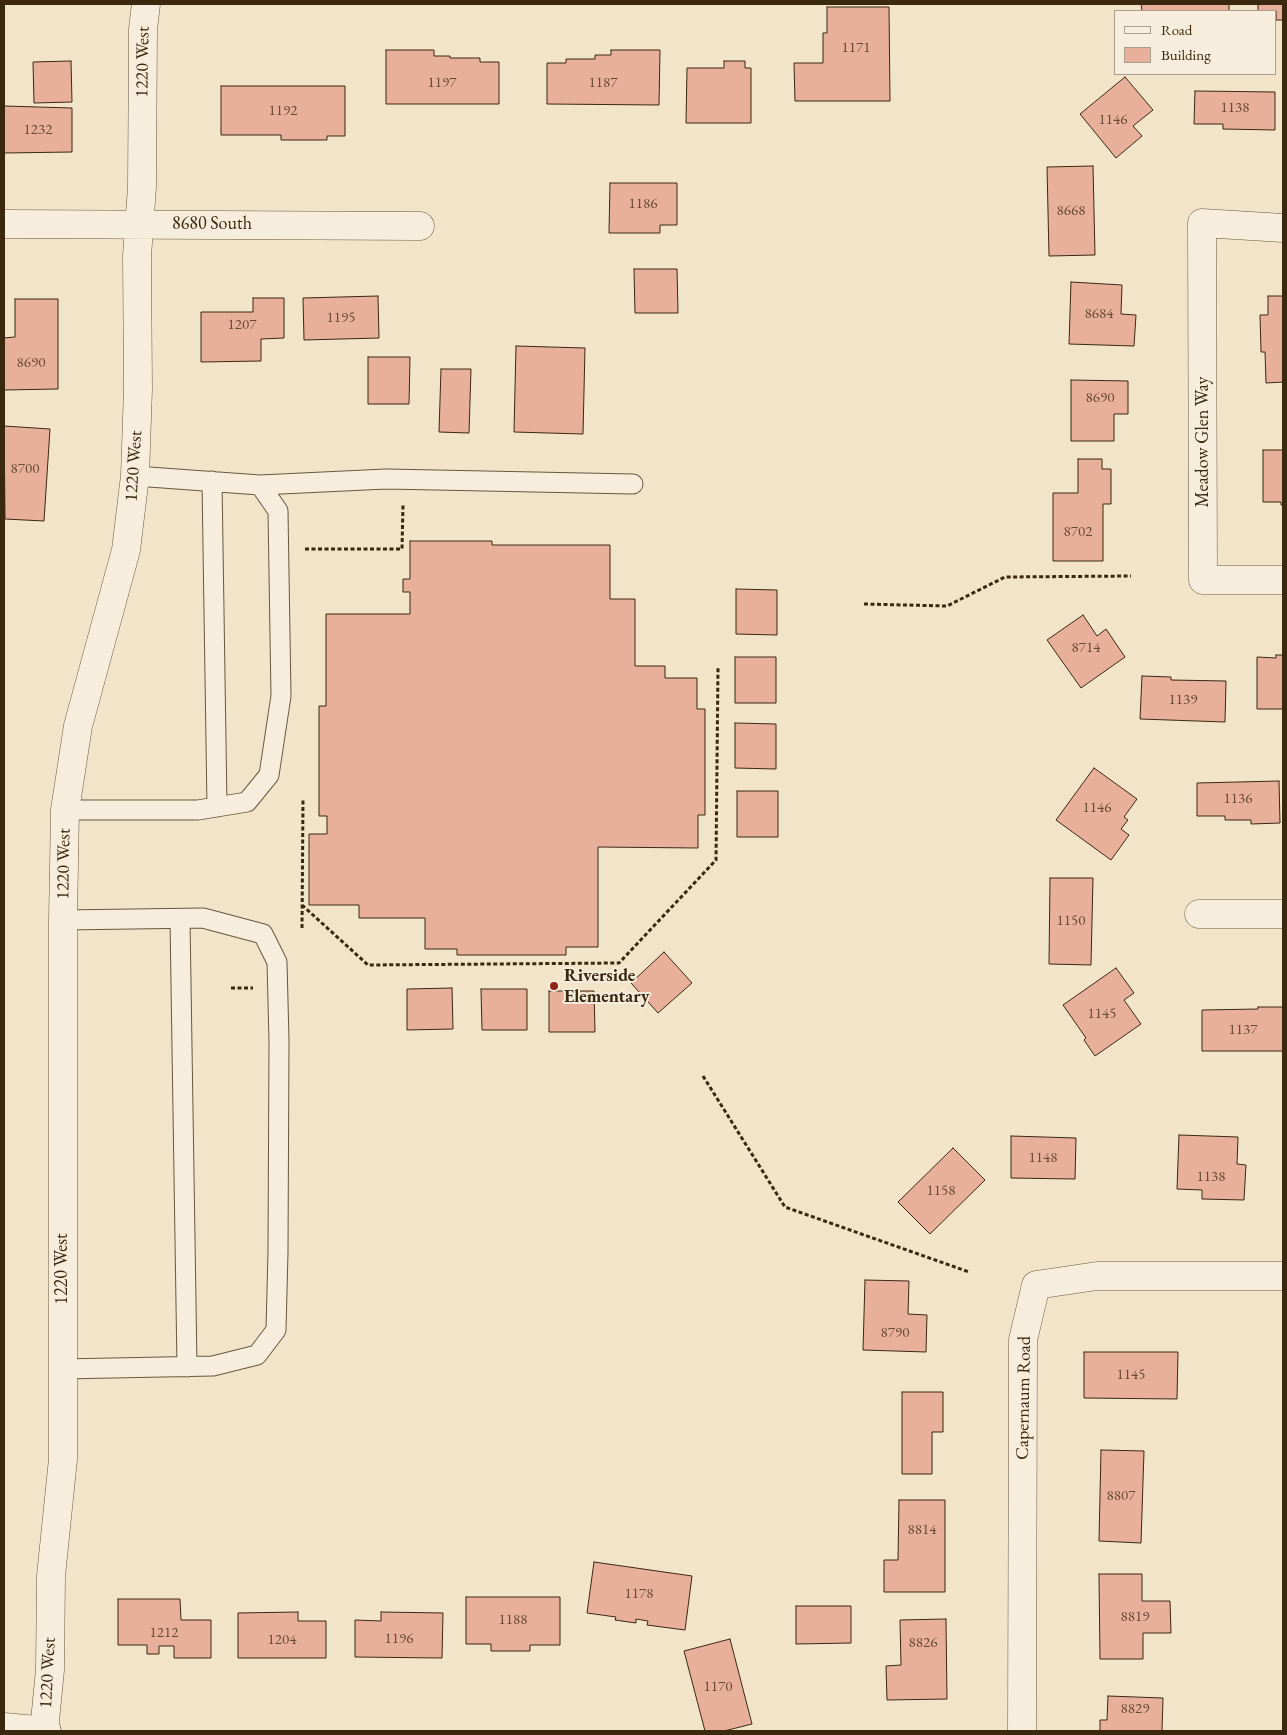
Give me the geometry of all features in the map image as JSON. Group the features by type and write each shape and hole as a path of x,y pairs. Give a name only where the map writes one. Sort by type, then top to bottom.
{"street":[{"name":"1220 West","path":"46,1731 50,1670 51,1576 63,1459 63,920 65,810 78,726 126,550 135,476 138,389 137,256 142,187 143,29 146,4"},
{"name":"Meadow Glen Way","path":"1283,228 1202,223 1203,580 1283,580"},
{"name":"8680 South","path":"4,224 420,226"},
{"path":"1199,914 1283,914"},
{"name":"Capernaum Road","path":"1022,1731 1023,1340 1036,1285 1097,1276 1283,1276"},
{"path":"4,1727 46,1731"}],"lane":[{"path":"135,476 260,485 403,479 633,484"},
{"path":"212,481 217,807"},
{"path":"65,810 198,810 247,802 269,775 281,696 278,511 260,485"},
{"path":"62,1369 213,1366 257,1356 276,1330 279,1041 276,962 264,934 203,918 63,920"},
{"path":"180,919 187,1367"}],"path":[{"path":"305,549 402,549 403,479"},
{"path":"864,604 947,606 1005,577 1132,576"},
{"path":"302,905 368,965 619,963 716,860 718,668"},
{"path":"302,928 303,799"},
{"path":"231,988 259,988"},
{"path":"703,1076 785,1207 969,1272"}],"building":[{"path":"1141,4 1229,4 1229,10 1142,10"},
{"path":"1258,4 1283,4 1283,20 1277,20 1277,10 1258,10"},
{"path":"827,7 889,7 890,101 795,101 794,63 823,63 823,33 827,33"},
{"path":"386,50 434,50 434,56 480,58 480,62 499,62 499,104 386,104"},
{"path":"611,50 660,50 659,105 547,104 547,63 566,63 566,59 595,59 595,55 611,55"},
{"path":"71,61 72,102 34,103 33,62"},
{"path":"724,61 745,61 745,68 751,68 751,123 686,123 687,68 724,68"},
{"path":"1125,77 1153,110 1133,126 1142,136 1116,158 1080,114"},
{"path":"221,86 345,86 345,136 327,136 327,140 281,140 281,135 221,135"},
{"path":"1195,91 1275,92 1275,130 1223,129 1223,124 1194,124"},
{"path":"4,106 72,108 72,152 4,153"},
{"path":"1093,166 1095,255 1049,256 1047,167"},
{"path":"610,183 677,183 677,225 660,225 660,233 609,233"},
{"path":"634,269 677,269 678,313 635,313"},
{"path":"1071,282 1122,285 1121,314 1136,315 1134,346 1069,344"},
{"path":"378,296 379,338 304,340 303,298"},
{"path":"1268,296 1283,296 1283,382 1266,383 1265,352 1261,352 1260,315 1268,315"},
{"path":"253,298 284,298 284,338 261,339 261,361 201,362 201,312 253,312"},
{"path":"15,299 58,299 58,389 4,390 4,338 15,337"},
{"path":"516,346 585,348 583,434 514,432"},
{"path":"368,357 410,357 409,404 368,404"},
{"path":"441,369 471,369 469,433 439,432"},
{"path":"1071,380 1128,381 1128,414 1114,414 1114,441 1071,441"},
{"path":"4,426 50,429 44,521 5,519"},
{"path":"1263,450 1283,450 1283,505 1281,505 1281,502 1263,502"},
{"path":"1078,459 1102,459 1102,469 1111,469 1111,504 1103,504 1103,561 1053,561 1053,493 1078,493"},
{"path":"410,541 492,541 492,545 610,545 610,599 635,599 635,666 665,666 665,678 697,678 697,709 705,709 705,815 698,815 698,848 598,847 598,947 566,947 566,955 457,955 457,949 425,949 425,918 359,918 359,905 309,905 309,834 327,834 327,816 319,816 319,706 326,706 326,614 410,614 410,592 403,592 403,579 410,579"},
{"path":"736,589 777,590 777,635 736,634"},
{"path":"1083,615 1097,636 1106,629 1125,657 1081,688 1047,640"},
{"path":"1276,655 1283,655 1283,709 1257,709 1257,657 1276,658"},
{"path":"735,657 776,657 776,703 735,703"},
{"path":"1142,676 1171,677 1171,680 1226,681 1225,722 1140,719"},
{"path":"735,723 776,724 776,769 735,768"},
{"path":"1094,768 1137,799 1124,817 1128,820 1121,829 1129,835 1111,860 1056,820"},
{"path":"1279,781 1280,823 1251,824 1251,820 1225,820 1225,816 1197,816 1197,783"},
{"path":"737,791 778,791 778,837 737,837"},
{"path":"1050,878 1093,878 1091,965 1049,964"},
{"path":"664,952 692,983 658,1013 631,983"},
{"path":"1116,968 1134,993 1124,1000 1141,1024 1095,1056 1084,1040 1086,1038 1063,1005"},
{"path":"452,988 453,1029 407,1030 407,989"},
{"path":"481,989 527,989 527,1030 482,1030"},
{"path":"549,991 594,991 595,1032 549,1032"},
{"path":"1258,1007 1283,1007 1283,1051 1202,1051 1202,1010 1258,1009"},
{"path":"1179,1135 1238,1137 1237,1164 1246,1165 1244,1200 1202,1199 1202,1190 1177,1189"},
{"path":"1011,1136 1076,1138 1075,1179 1011,1178"},
{"path":"953,1148 985,1180 930,1234 898,1202"},
{"path":"865,1280 909,1281 908,1314 927,1315 926,1352 863,1350"},
{"path":"1084,1352 1178,1352 1177,1399 1084,1398"},
{"path":"902,1392 943,1392 943,1432 932,1432 932,1474 902,1474"},
{"path":"1101,1450 1144,1451 1141,1543 1099,1541"},
{"path":"899,1500 945,1500 945,1592 884,1592 884,1560 898,1560"},
{"path":"594,1562 692,1576 685,1630 647,1625 648,1621 636,1619 636,1623 615,1620 616,1617 587,1613"},
{"path":"1099,1574 1142,1574 1142,1601 1170,1601 1171,1633 1143,1633 1143,1659 1100,1659"},
{"path":"466,1597 560,1597 560,1645 530,1645 530,1651 491,1651 491,1644 466,1644"},
{"path":"118,1599 180,1599 181,1620 211,1620 211,1658 174,1658 174,1646 159,1646 159,1654 147,1654 147,1645 118,1645"},
{"path":"796,1606 851,1606 851,1643 796,1644"},
{"path":"298,1612 298,1621 326,1621 326,1658 238,1658 238,1613"},
{"path":"381,1612 443,1613 442,1658 355,1657 355,1620 381,1621"},
{"path":"946,1619 947,1699 887,1700 886,1666 901,1665 900,1620"},
{"path":"730,1639 752,1724 724,1731 705,1731 684,1651"},
{"path":"1108,1696 1163,1698 1162,1731 1100,1731 1100,1720 1107,1720"}],"place":[{"name":"Riverside Elementary","path":"554,986"}]}
